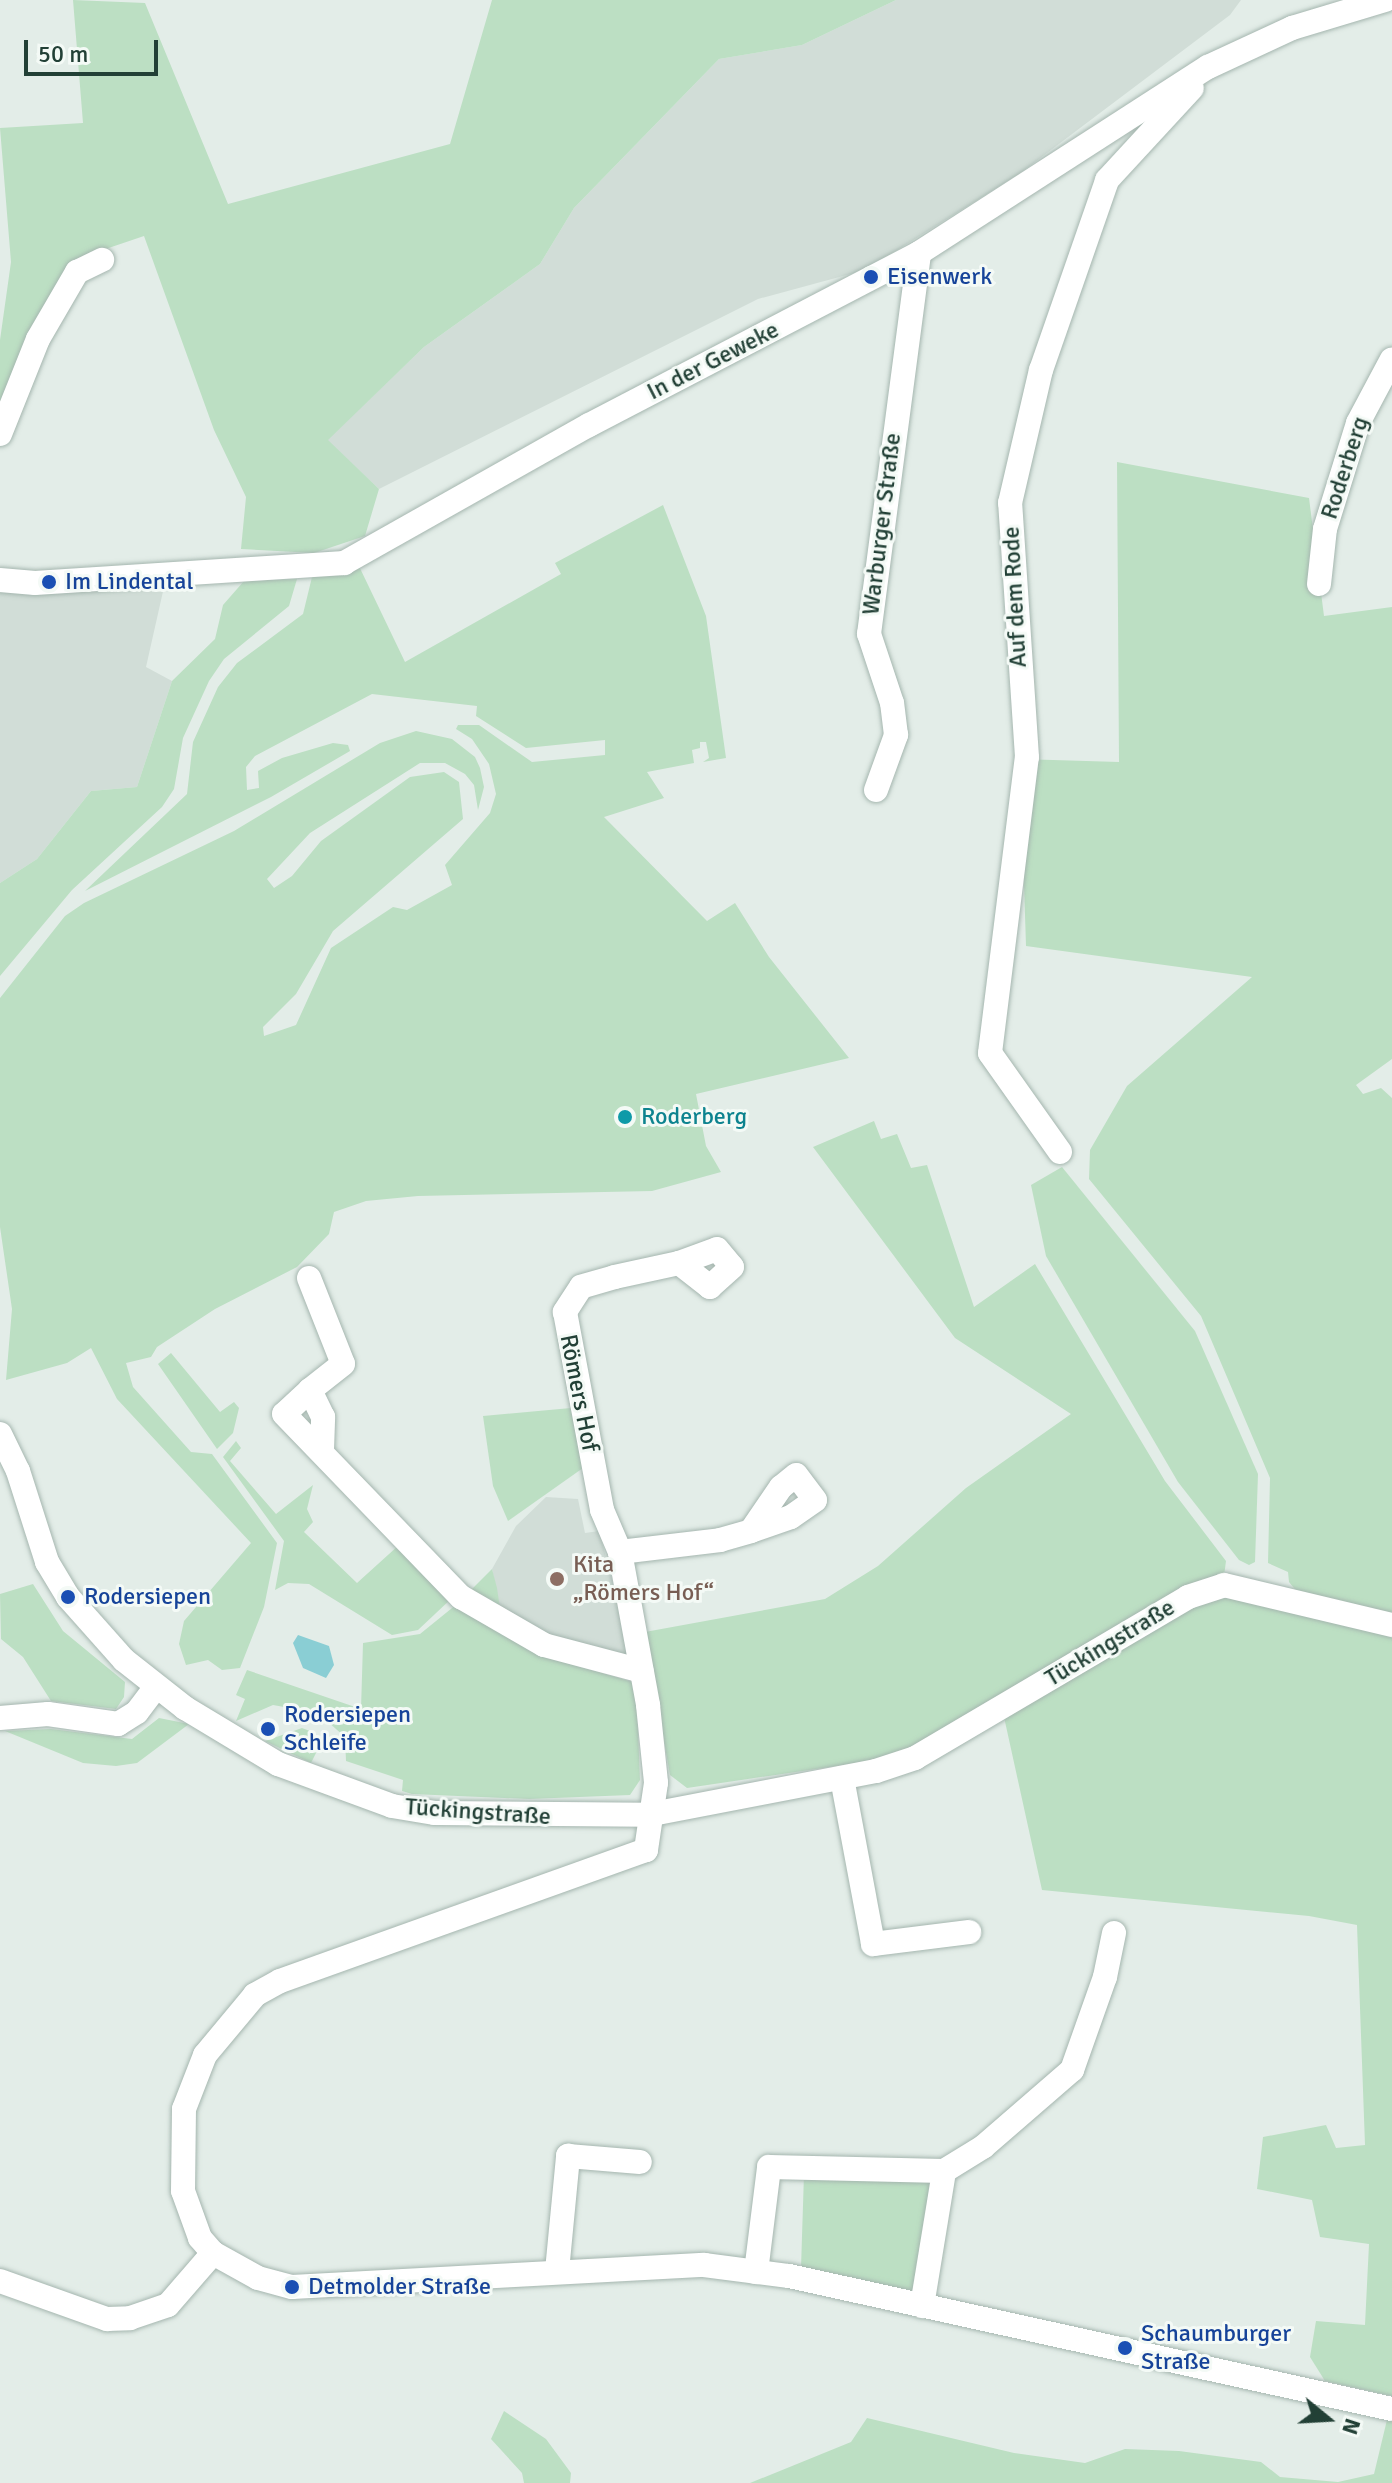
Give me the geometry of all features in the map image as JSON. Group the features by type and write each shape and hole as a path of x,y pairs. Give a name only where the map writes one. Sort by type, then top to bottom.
{"street":[{"name":"In der Geweke","path":"0,580 35,583 344,563 606,415 919,253 1204,70 1292,28 1385,0"},
{"name":"Auf dem Rode","path":"1060,1152 990,1053 1027,757 1010,503 1041,370 1107,180 1145,133 1195,86 1204,70"},
{"name":"Warburger Straße","path":"876,790 896,735 892,703 869,634 919,253"},
{"path":"0,434 38,339 77,272 102,260"},
{"name":"Roderberg","path":"1319,584 1325,529 1358,423 1392,359"},
{"name":"Römers Hof","path":"653,1814 655,1777 642,1671 620,1552 602,1510 565,1312 581,1287 679,1263"},
{"path":"309,1278 343,1364 284,1414 322,1450 419,1556 470,1603 544,1645 642,1671"},
{"path":"310,1390 323,1417 322,1450"},
{"name":"Tückingstraße","path":"0,1434 18,1471 47,1562 68,1597 124,1660 156,1687 278,1764 392,1806 551,1817 653,1814 842,1778 915,1758 1143,1622 1211,1588 1260,1591 1364,1622 1392,1625"},
{"path":"620,1552 751,1531"},
{"path":"0,1718 48,1714 118,1724 137,1712 156,1687"},
{"path":"842,1778 873,1944 969,1932"},
{"path":"653,1814 646,1850 280,1981 238,2012 193,2080 181,2135 183,2191 200,2238 213,2253 258,2278 292,2287 704,2265 756,2272 922,2306 1392,2409"},
{"path":"756,2272 769,2167 944,2171 983,2147 1072,2070 1105,1977 1114,1933"},
{"path":"557,2271 568,2156 640,2162"},
{"path":"922,2306 944,2171"},
{"path":"0,2281 107,2319 130,2318 168,2305 213,2253"}],"shaded area":[{"path":"896,0 1241,0 1230,15 1019,174 865,270 758,299 379,489 327,440 424,347 540,264 574,208 719,59 802,45"},
{"path":"164,587 146,667 172,681 137,787 91,791 37,859 0,883 0,591"},
{"name":"Kita „Römers Hof“","path":"546,1497 578,1499 585,1533 599,1531 631,1651 625,1657 589,1653 501,1615 492,1569 516,1526"}],"green space":[{"path":"73,0 145,3 228,204 450,144 492,0 896,0 802,45 719,59 574,208 540,264 424,347 328,440 379,489 365,536 314,553 241,549 246,497 214,430 144,236 82,257 0,424 0,340 11,262 0,128 83,123"},
{"path":"1117,462 1309,498 1324,616 1392,607 1392,1059 1356,1085 1363,1094 1381,1088 1392,1098 1392,2396 1325,2381 1310,2357 1316,2321 1365,2325 1369,2244 1320,2237 1312,2200 1257,2189 1263,2137 1326,2125 1336,2148 1365,2145 1357,1925 1309,1916 1042,1890 1004,1717 890,1758 687,1788 670,1775 645,1632 825,1599 878,1566 966,1488 1071,1414 955,1338 813,1147 874,1121 881,1139 897,1134 911,1168 927,1165 974,1307 1035,1264 1165,1481 1226,1561 1224,1576 1298,1593 1289,1582 1288,1572 1268,1563 1270,1478 1201,1316 1089,1179 1090,1150 1127,1086 1252,977 1026,946 1020,759 1119,762"},
{"path":"663,505 706,616 726,758 703,762 709,758 706,742 700,742 700,748 692,750 694,763 647,772 664,798 604,817 707,921 735,903 769,957 849,1058 696,1094 706,1146 721,1172 652,1191 418,1196 366,1201 334,1212 329,1234 297,1267 215,1309 157,1347 151,1357 126,1363 133,1387 191,1452 212,1454 277,1543 264,1607 240,1668 222,1670 208,1660 186,1665 179,1644 184,1621 251,1543 117,1399 91,1348 67,1363 6,1380 12,1309 0,1227 0,998 65,916 84,903 234,831 380,743 416,731 452,739 475,757 480,768 484,787 478,810 474,785 465,774 445,763 420,763 310,833 267,879 274,888 292,876 321,841 410,777 444,772 459,782 463,819 333,931 296,994 263,1027 264,1036 296,1025 331,948 393,907 407,910 452,885 445,865 490,813 496,794 489,764 472,739 456,729 458,725 479,725 532,762 605,755 605,740 526,748 476,716 477,706 372,694 255,756 246,767 247,790 259,788 258,771 282,758 333,743 348,745 350,751 271,797 85,891 187,794 193,742 218,687 237,663 303,614 312,577 357,562 405,662 561,574 555,563"},
{"path":"297,579 289,606 224,659 209,681 183,738 174,789 162,807 72,890 0,976 0,883 37,859 91,791 137,787 172,681 215,639 223,605 244,581"},
{"path":"1062,1167 1195,1331 1258,1474 1255,1562 1249,1565 1239,1560 1178,1482 1046,1256 1031,1185"},
{"path":"171,1353 220,1412 234,1402 239,1408 233,1433 217,1449 158,1364"},
{"path":"571,1408 583,1468 508,1521 493,1486 483,1416"},
{"path":"236,1441 241,1448 230,1461 276,1514 313,1485 307,1509 313,1522 304,1532 357,1583 399,1545 452,1598 418,1630 392,1635 309,1584 288,1583 275,1590 284,1541 223,1457"},
{"path":"492,1569 497,1588 501,1615 469,1592"},
{"path":"33,1584 63,1631 125,1682 124,1697 116,1709 51,1701 23,1657 1,1639 0,1594"},
{"path":"457,1604 547,1657 636,1683 640,1780 630,1795 529,1799 412,1794 402,1791 403,1780 346,1761 345,1737 318,1713 273,1705 236,1721 245,1699 236,1695 247,1670 361,1709 363,1643 420,1634"},
{"path":"159,1718 189,1724 137,1763 116,1766 83,1763 5,1731 51,1729 132,1739"},
{"path":"302,1728 315,1733 321,1743 311,1763 265,1741"},
{"path":"804,2174 936,2176 923,2294 801,2268"},
{"path":"1392,2399 1392,2483 750,2483 851,2442 867,2418 1014,2453 1085,2463 1125,2449 1179,2451 1261,2462 1280,2477 1338,2482 1374,2474"},
{"path":"504,2411 546,2439 571,2473 570,2483 524,2483 522,2473 491,2439"}],"water":[{"path":"298,1635 329,1646 334,1665 326,1678 303,1668 293,1643"}],"place":[{"name":"Eisenwerk","path":"871,277"},
{"name":"Im Lindental","path":"49,582"},
{"name":"Roderberg","path":"625,1117"},
{"name":"Kita „Römers Hof“","path":"557,1579"},
{"name":"Rodersiepen","path":"68,1597"},
{"name":"Rodersiepen Schleife","path":"268,1729"},
{"name":"Detmolder Straße","path":"292,2287"},
{"name":"Schaumburger Straße","path":"1125,2348"}]}
